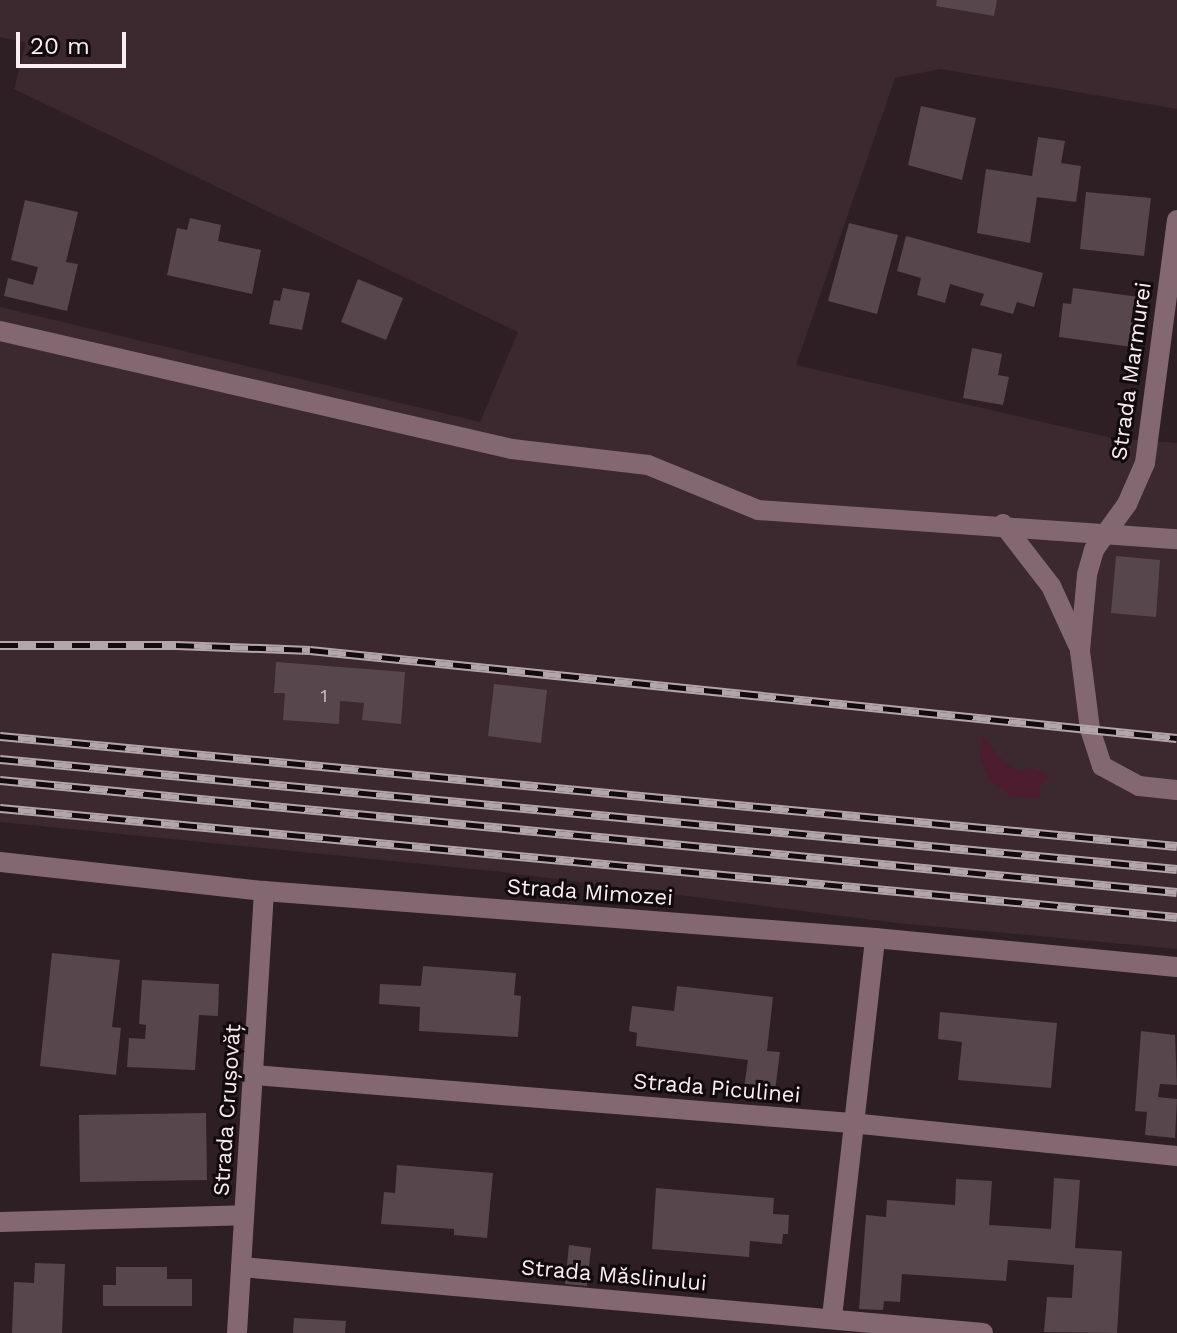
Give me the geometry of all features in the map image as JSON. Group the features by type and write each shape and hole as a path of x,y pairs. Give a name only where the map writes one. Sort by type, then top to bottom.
{"street":[{"name":"Strada Marmurei","path":"1177,220 1171,300 1145,463 1127,504 1103,532 1087,575 1080,651 1090,729 1102,766 1139,786 1177,790"},
{"path":"0,331 512,449 648,465 758,510 784,514 1003,524 1177,539"},
{"path":"1003,524 1051,586 1080,651"},
{"name":"Strada Mimozei","path":"0,862 264,891 875,938 1177,967"},
{"name":"Strada Crușovăț","path":"237,1333 264,891"},
{"path":"832,1317 851,1123 875,938"},
{"name":"Strada Piculinei","path":"253,1075 851,1123 1177,1156"},
{"path":"0,1222 244,1215"},
{"name":"Strada Măslinului","path":"241,1267 832,1317 983,1333"}],"shaded area":[{"path":"0,0 1177,0 1177,109 940,69 895,78 796,365 1112,438 1177,443 1177,949 896,923 502,872 0,822 0,307 480,422 518,332 14,89 26,43 0,37"},
{"path":"982,735 997,755 1017,772 1032,768 1049,776 1038,789 1041,797 1011,797 991,781 980,758"}],"building":[{"path":"937,0 997,0 994,16 936,6"},
{"path":"921,106 976,118 962,180 908,165"},
{"path":"1038,137 1065,141 1061,163 1081,166 1076,202 1037,197 1030,243 977,233 986,169 1032,176"},
{"path":"1086,192 1151,198 1144,256 1080,249"},
{"path":"25,200 78,212 66,262 78,264 67,311 4,296 8,278 33,285 38,267 11,260"},
{"path":"190,218 221,225 218,241 261,250 252,294 167,275 177,228 187,230"},
{"path":"849,223 898,235 877,314 828,301"},
{"path":"906,236 1043,273 1034,307 1017,302 1013,314 980,305 984,294 950,284 945,303 917,295 921,278 897,271"},
{"path":"358,279 403,298 386,340 341,322"},
{"path":"283,288 310,293 302,330 269,324 274,300 280,301"},
{"path":"1073,288 1139,297 1132,347 1059,337 1063,303 1071,304"},
{"path":"972,348 1002,354 998,375 1009,377 1003,405 963,398"},
{"path":"1116,556 1160,560 1156,617 1111,613"},
{"path":"276,662 405,672 401,724 362,720 364,703 340,701 339,724 283,720 285,693 274,693"},
{"path":"494,684 547,690 541,743 488,736"},
{"path":"52,953 120,960 112,1027 121,1028 116,1075 40,1066"},
{"path":"423,966 516,973 514,995 521,996 518,1037 419,1031 420,1007 379,1004 380,984 421,986"},
{"path":"142,980 219,984 218,1016 199,1015 195,1070 127,1067 129,1038 145,1039 146,1025 139,1024"},
{"path":"677,986 773,997 767,1051 780,1052 775,1091 744,1088 748,1060 636,1046 637,1033 629,1031 632,1006 674,1011"},
{"path":"940,1012 1057,1023 1051,1088 958,1080 962,1042 938,1039"},
{"path":"1141,1031 1175,1035 1177,1085 1160,1084 1158,1097 1177,1099 1175,1138 1145,1135 1147,1112 1135,1111"},
{"path":"206,1113 207,1180 80,1182 79,1115"},
{"path":"397,1165 493,1173 487,1238 454,1235 454,1229 381,1224 384,1192 395,1193"},
{"path":"1054,1178 1080,1180 1075,1248 1122,1251 1117,1333 1044,1332 1047,1297 1072,1298 1074,1265 1008,1260 1006,1281 902,1274 900,1302 884,1301 883,1310 859,1309 866,1215 886,1217 887,1200 955,1205 956,1179 992,1181 989,1225 1051,1229"},
{"path":"656,1188 774,1198 773,1214 789,1215 788,1234 783,1234 782,1244 750,1241 749,1257 652,1249"},
{"path":"569,1245 591,1248 587,1286 565,1284"},
{"path":"35,1263 65,1264 62,1333 12,1333 14,1282 34,1283"},
{"path":"116,1267 167,1267 167,1279 192,1279 192,1306 103,1306 103,1285 116,1285"},
{"path":"294,1318 346,1321 345,1333 293,1333"}],"railway":[{"path":"0,645 176,645 310,650 1177,738"},
{"path":"0,736 1177,846"},
{"path":"0,759 1177,869"},
{"path":"0,780 1177,892"},
{"path":"0,808 1177,917"}]}
